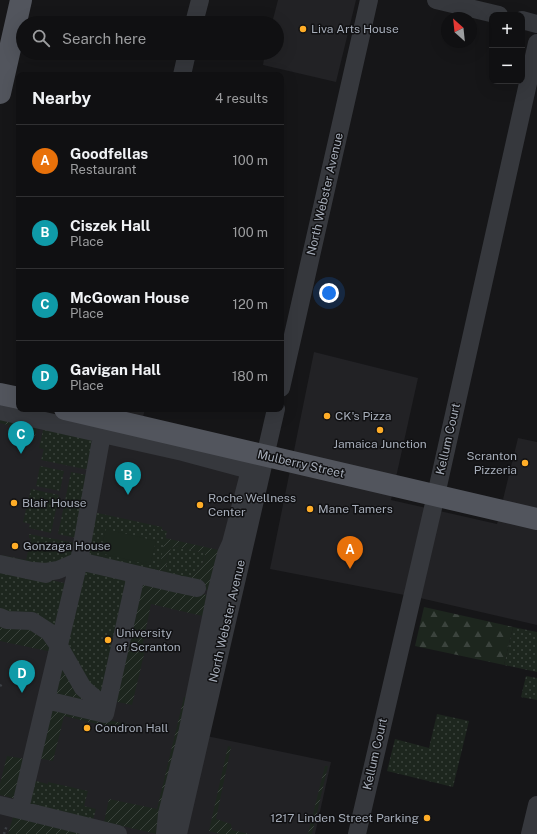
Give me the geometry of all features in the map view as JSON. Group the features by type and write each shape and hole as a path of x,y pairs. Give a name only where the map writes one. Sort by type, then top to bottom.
{"main road":[{"path":"17,16 21,0"},
{"path":"0,93 16,22"},
{"path":"0,394 16,397"},
{"name":"Mulberry Street","path":"75,412 103,420 537,519"}],"street":[{"path":"196,16 200,0"},
{"name":"North Webster Avenue","path":"284,375 369,0"},
{"path":"436,0 489,13"},
{"path":"525,21 537,24"},
{"name":"Kellum Court","path":"357,834 436,496 537,43"},
{"path":"183,72 185,60"},
{"path":"0,412 103,420 190,454 250,470 216,593 187,734 167,814 165,834"},
{"name":"North Webster Avenue","path":"178,834 275,412"},
{"path":"20,809 79,561 103,420"},
{"path":"34,571 46,572 58,570 79,561 186,586"},
{"path":"0,564 34,571 74,583"},
{"path":"105,714 136,575"},
{"path":"0,617 7,620 32,621 48,632 59,646 83,688 96,699 105,714"},
{"path":"46,700 105,714"},
{"path":"0,805 118,834"},
{"path":"530,834 537,805"}],"path":[{"path":"0,686 4,683"},
{"path":"4,834 7,825"}],"shaded area":[{"path":"278,0 356,0 336,82 263,65 264,60 284,60 284,16 274,16"},
{"path":"314,352 418,378 391,500 497,524 518,438 537,442 537,625 420,598 270,569"},
{"name":"University of Scranton","path":"0,407 16,411 16,412 58,420 60,412 144,412 138,438 249,465 197,734 331,762 315,834 0,834"}],"green space":[{"path":"0,415 38,424 35,436 14,431 8,425 0,423"},
{"path":"44,426 95,436 89,470 41,460 44,449 39,448"},
{"path":"40,466 64,471 60,491 36,486"},
{"path":"71,472 87,475 76,538 58,534"},
{"path":"31,489 59,495 51,533 29,528 30,524 23,522"},
{"path":"93,512 162,527 162,530 167,531 158,576 105,700 87,684 66,640"},
{"path":"106,529 156,541 150,565 100,553"},
{"path":"29,534 75,543 72,560 59,565 1,560 2,555 26,560 31,538 29,538"},
{"path":"165,538 223,551 213,592 184,583 204,562 205,553 175,546 171,548 168,555 164,578 158,576"},
{"path":"175,546 205,553 201,566 184,583 164,578 168,555 171,548"},
{"path":"0,568 64,583 67,586 57,631 0,608"},
{"path":"140,579 211,596 207,617 151,604 143,643 146,646 132,705 113,701"},
{"path":"424,607 513,627 504,665 415,646"},
{"path":"0,623 32,629 47,638 52,652 0,641"},
{"path":"513,627 537,632 537,672 504,665"},
{"path":"60,666 97,707 53,697"},
{"path":"526,676 537,678 537,700 521,697"},
{"path":"184,697 191,698 157,834 104,822 109,799 157,809"},
{"path":"51,702 95,717 127,724 126,731 64,716 53,761 38,758"},
{"path":"437,714 469,721 453,787 387,771 395,739 429,748"},
{"path":"228,746 231,747 216,819 231,824 232,830 249,834 221,834 209,831"},
{"path":"7,756 26,759 16,799 0,795 0,784"},
{"path":"325,766 328,766 312,834 308,834"},
{"path":"32,780 88,791 84,806 96,809 93,820 26,803"},
{"path":"13,817 86,834 8,834"}],"place":[{"name":"Liva Arts House","path":"303,29"},
{"name":"CK's Pizza","path":"327,416"},
{"name":"Jamaica Junction","path":"380,430"},
{"name":"McGowan House","path":"21,454"},
{"name":"Scranton Pizzeria","path":"525,463"},
{"name":"Ciszek Hall","path":"128,495"},
{"name":"Blair House","path":"14,503"},
{"name":"Roche Wellness Center","path":"200,505"},
{"name":"Mane Tamers","path":"310,509"},
{"name":"Gonzaga House","path":"15,546"},
{"name":"Goodfellas","path":"350,569"},
{"name":"University of Scranton","path":"108,640"},
{"name":"Gavigan Hall","path":"22,693"},
{"name":"Condron Hall","path":"87,728"},
{"name":"1217 Linden Street Parking","path":"427,818"}]}
